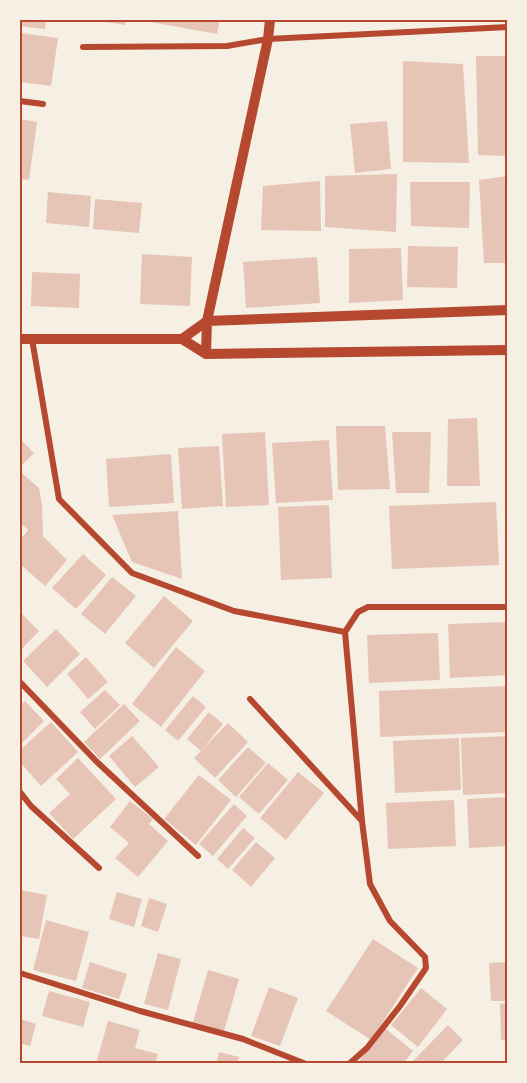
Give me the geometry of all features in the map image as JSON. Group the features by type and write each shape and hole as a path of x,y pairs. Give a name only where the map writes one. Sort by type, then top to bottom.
{"street":[{"path":"206,354 207,321 268,39 270,20"},
{"path":"83,47 227,46 268,39 507,27"},
{"path":"20,101 43,104"},
{"path":"182,339 207,321 507,310"},
{"path":"20,339 182,339 206,354 507,350"},
{"path":"32,339 59,499 132,573 234,610 345,632"},
{"path":"349,1064 367,1048 426,968 425,957 390,921 370,884 345,632 358,612 368,607 507,607"},
{"path":"20,682 97,762 198,856"},
{"path":"250,699 362,821"},
{"path":"20,792 31,806 99,868"},
{"path":"20,973 140,1011 243,1039 306,1064"}],"building":[{"path":"20,20 46,20 45,29 20,26"},
{"path":"99,20 126,20 125,25"},
{"path":"145,20 220,20 217,34"},
{"path":"20,33 58,38 51,86 20,82"},
{"path":"476,56 508,56 508,156 478,155"},
{"path":"403,61 463,64 469,163 403,162"},
{"path":"20,119 37,122 29,180 20,179"},
{"path":"387,121 391,169 355,173 350,124"},
{"path":"397,174 396,232 325,227 325,176"},
{"path":"508,176 508,263 484,263 479,180"},
{"path":"320,181 321,231 261,230 263,186"},
{"path":"410,182 470,182 469,228 411,226"},
{"path":"48,192 91,196 89,227 46,223"},
{"path":"95,199 142,203 139,233 93,229"},
{"path":"408,246 458,247 457,288 407,287"},
{"path":"401,248 403,300 349,303 349,249"},
{"path":"142,254 192,257 190,306 140,304"},
{"path":"317,257 320,303 246,308 243,262"},
{"path":"32,272 80,274 79,308 31,306"},
{"path":"477,418 480,486 447,486 448,419"},
{"path":"336,426 385,426 390,489 338,490"},
{"path":"265,432 269,505 226,507 222,434"},
{"path":"392,432 431,432 429,493 396,493"},
{"path":"20,439 34,453 20,467"},
{"path":"329,440 333,500 276,503 272,443"},
{"path":"219,446 223,506 182,509 178,448"},
{"path":"171,454 174,503 109,507 106,459"},
{"path":"22,473 39,488 43,536 67,560 45,586 20,564 20,540 28,530 20,522 20,477"},
{"path":"496,502 499,565 392,569 389,506"},
{"path":"329,505 332,578 281,580 278,507"},
{"path":"178,511 182,579 132,562 112,515"},
{"path":"83,554 106,575 76,609 52,588"},
{"path":"112,577 136,596 105,634 81,614"},
{"path":"164,596 193,621 154,668 125,643"},
{"path":"20,612 39,631 20,651"},
{"path":"508,622 508,675 450,678 448,624"},
{"path":"56,629 80,654 47,687 23,661"},
{"path":"438,633 440,680 369,683 367,635"},
{"path":"176,647 205,671 161,727 132,704"},
{"path":"86,657 108,682 88,699 67,674"},
{"path":"508,686 508,732 380,737 379,691"},
{"path":"105,690 120,705 95,729 80,712"},
{"path":"193,696 206,707 178,741 165,730"},
{"path":"25,701 44,721 20,745 20,706"},
{"path":"124,704 140,721 100,759 84,742"},
{"path":"209,712 223,724 201,751 187,739"},
{"path":"51,722 78,752 41,786 20,762 20,750"},
{"path":"228,723 248,742 215,778 194,758"},
{"path":"132,736 159,767 135,787 109,756"},
{"path":"508,736 508,793 463,795 461,738"},
{"path":"459,738 461,790 395,793 393,741"},
{"path":"248,747 266,763 236,797 218,780"},
{"path":"78,758 116,799 73,839 49,813 70,794 56,779"},
{"path":"268,763 288,780 259,814 239,797"},
{"path":"298,772 324,793 286,840 260,818"},
{"path":"199,775 231,800 196,845 164,819"},
{"path":"508,797 508,846 469,848 467,799"},
{"path":"454,800 456,846 388,849 386,803"},
{"path":"130,801 153,819 149,824 168,841 138,877 115,858 129,843 110,827"},
{"path":"234,804 247,816 213,856 199,844"},
{"path":"243,828 255,838 228,869 217,859"},
{"path":"256,842 275,858 251,887 232,870"},
{"path":"20,890 47,895 39,939 20,936"},
{"path":"117,892 142,899 134,927 109,919"},
{"path":"149,898 167,904 158,932 141,926"},
{"path":"46,920 89,932 76,981 33,970"},
{"path":"373,939 418,968 371,1040 326,1011"},
{"path":"158,953 181,959 168,1010 144,1004"},
{"path":"90,962 127,974 119,999 82,988"},
{"path":"508,962 508,1001 491,1001 489,963"},
{"path":"208,970 239,979 224,1031 193,1022"},
{"path":"269,987 298,998 280,1046 251,1036"},
{"path":"421,988 447,1009 418,1047 391,1025"},
{"path":"49,991 90,1002 83,1027 42,1016"},
{"path":"508,1003 508,1040 501,1040 500,1004"},
{"path":"20,1019 36,1024 30,1046 20,1043"},
{"path":"108,1021 140,1030 135,1048 158,1054 155,1064 96,1064"},
{"path":"448,1025 463,1040 440,1064 410,1064"},
{"path":"385,1028 413,1051 403,1064 357,1064"},
{"path":"219,1052 239,1057 237,1064 216,1064"}]}
